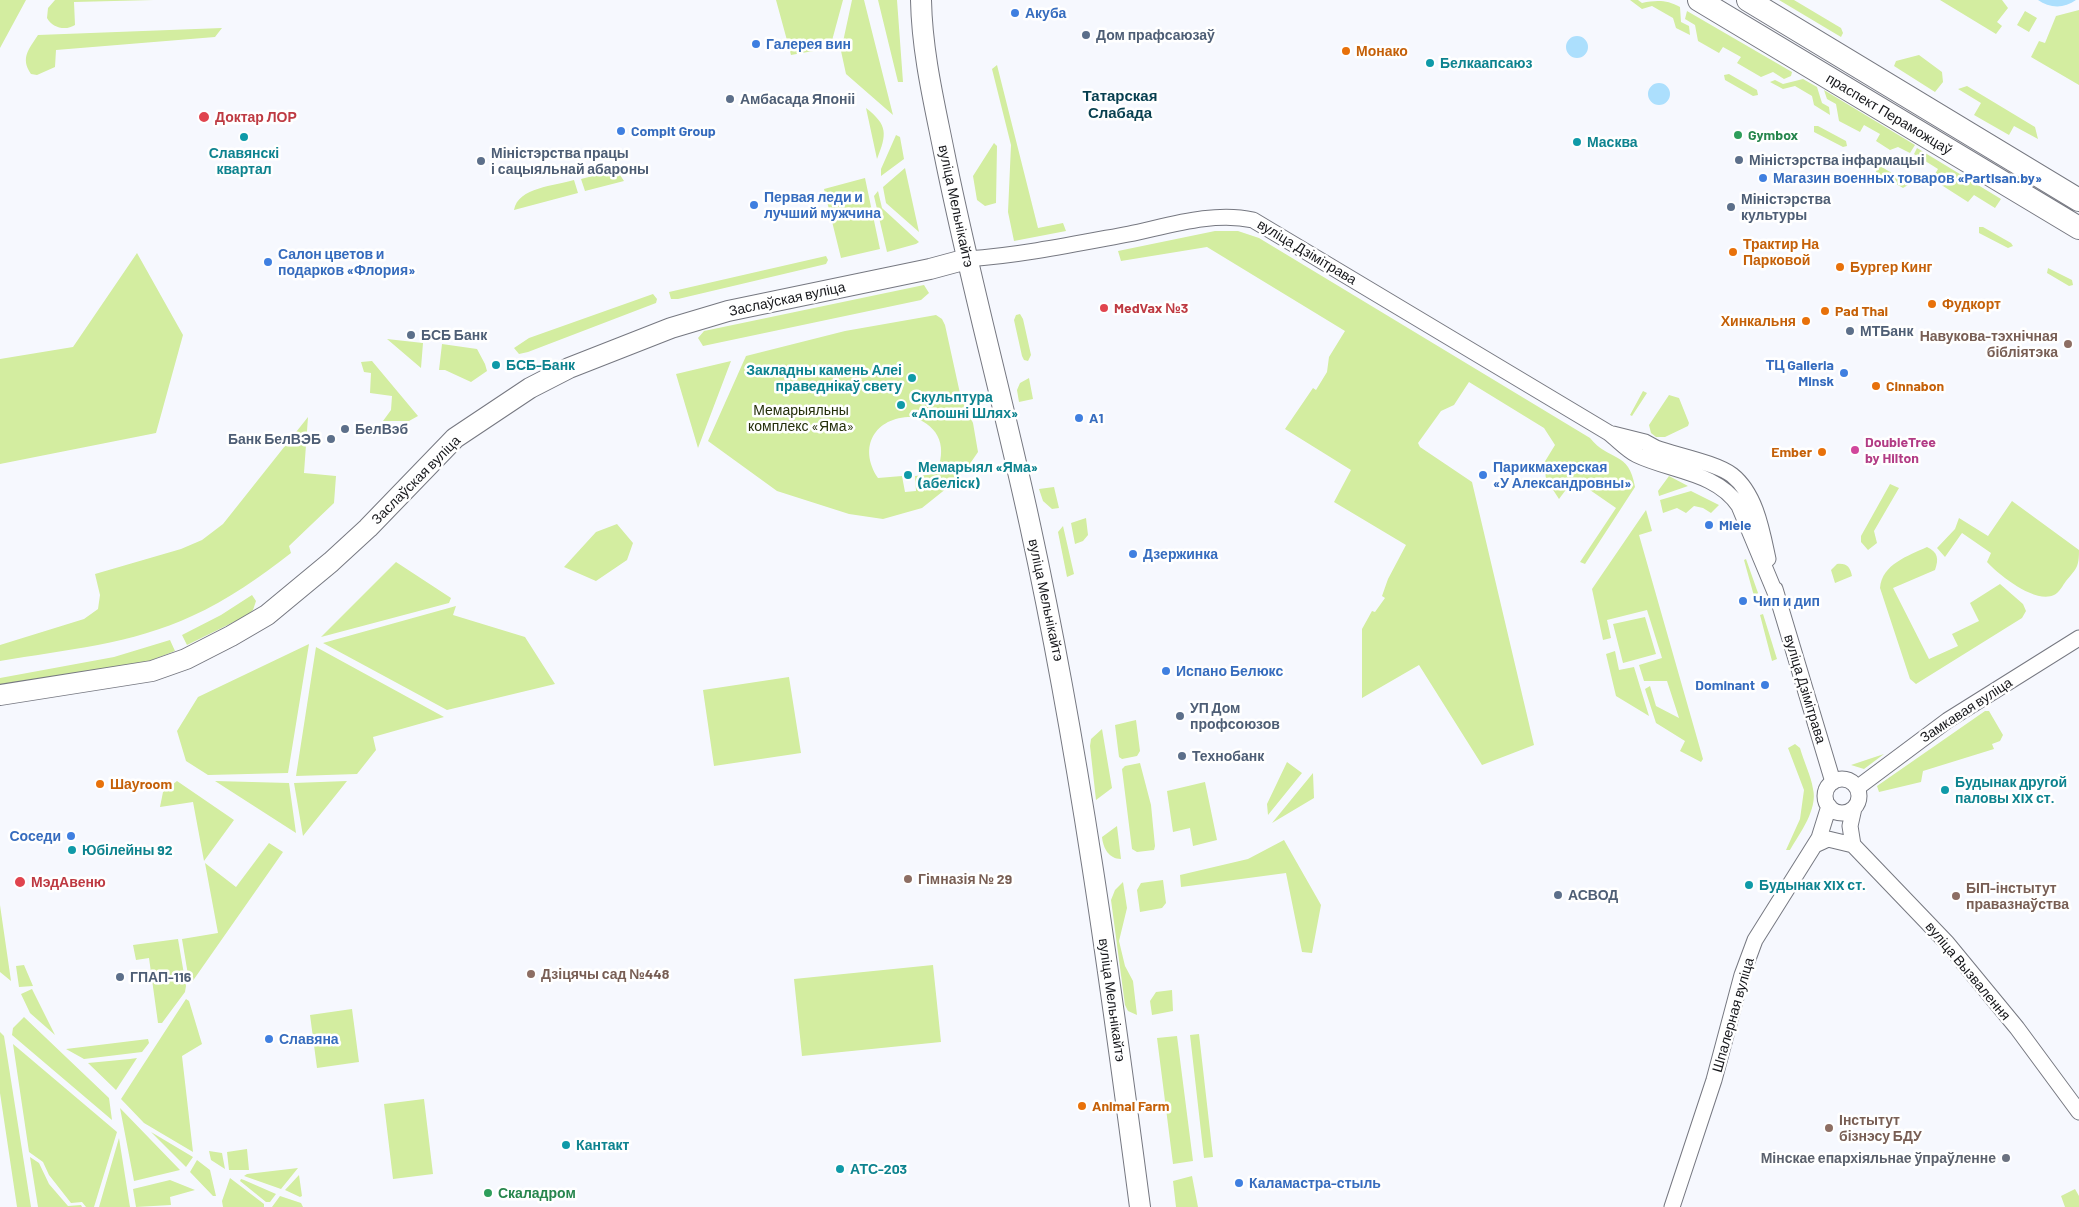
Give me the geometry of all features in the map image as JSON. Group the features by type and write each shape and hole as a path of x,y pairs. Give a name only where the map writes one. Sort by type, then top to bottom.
{"main road":[{"name":"вуліца Мельнікайтэ","path":"921,0 923,45 967,259 1030,523 1069,716 1097,893 1140,1207"},
{"name":"праспект Пераможцаў","path":"1699,0 2079,228"},
{"name":"праспект Пераможцаў","path":"1748,0 2079,200"},
{"name":"Заслаўская вуліца","path":"0,695 152,672 186,659 231,636 267,615 331,562 368,528 456,438 530,388 569,368 671,328 728,311 967,259"}],"street":[{"name":"вуліца Дзімітрава","path":"967,259 1009,256 1195,221 1234,218 1253,220 1609,433 1645,442 1656,448 1732,475 1749,496 1755,509 1777,597 1833,782"},
{"name":"Замкавая вуліца","path":"1857,788 1948,720 2079,638"},
{"path":"1816,845 1828,839 1853,845 1850,826 1858,799 1857,788 1844,779 1833,782 1825,796 1829,806 1838,813 1844,813 1854,808"},
{"name":"Шпалерная вуліца","path":"1672,1207 1714,1080 1742,975 1755,940 1773,908 1816,845 1825,825 1829,806"},
{"name":"вуліца Вызвалення","path":"1853,845 1948,943 2017,1028 2079,1112"}],"green space":[{"path":"0,0 26,0 0,48"},
{"path":"55,0 154,0 74,2 75,25 68,28 60,28 52,24 47,18 48,8"},
{"path":"776,0 843,0 830,48 791,55"},
{"path":"852,0 864,0 893,115 846,74 841,51"},
{"path":"878,0 897,0 903,82 898,82"},
{"path":"1630,0 1638,0 1642,3 1666,2 1680,7 1681,22 1689,26 1690,35 1676,28 1673,18 1652,6 1642,9"},
{"path":"1779,0 1794,0 1841,28 1843,33 1841,37"},
{"path":"1940,0 2002,0 2008,8 1997,22 2002,26 1996,34"},
{"path":"2079,10 2079,85 2031,57 2039,41 2045,43 2056,16"},
{"path":"1687,11 1792,72 1791,76 1784,79 1773,72 1761,77 1737,63 1741,57 1723,47 1719,53 1698,41 1695,25 1685,19"},
{"path":"2025,11 2037,18 2029,32 2017,25"},
{"path":"222,28 215,37 56,50 55,67 37,75 31,74 26,63 27,54 38,35"},
{"path":"1919,55 1942,72 1943,82 1935,92 1894,66 1896,61"},
{"path":"997,65 1038,228 1063,223 1066,231 1014,241 1008,212 1011,145 992,69"},
{"path":"1729,74 1757,90 1758,95 1753,96 1725,80 1724,75"},
{"path":"1803,79 1817,87 1822,103 1829,107 1830,115 1814,105 1812,96 1795,86 1783,89 1770,82 1775,80 1783,84"},
{"path":"1967,86 2035,127 2038,139 2014,126 2009,135 1974,115 1981,103 1958,89"},
{"path":"1824,90 1915,145 1910,153 1898,147 1890,150 1876,141 1880,134 1864,125 1860,132 1839,121 1836,104 1827,99"},
{"path":"866,108 878,120 884,130 883,143 877,159"},
{"path":"1814,126 1818,126 1846,141 1847,146 1843,147 1814,132"},
{"path":"896,135 900,137 904,159 881,176 881,169"},
{"path":"994,143 997,146 996,203 985,206 977,200 973,176"},
{"path":"1917,148 2001,199 1995,208 1974,195 1968,202 1932,179 1938,169 1914,154"},
{"path":"1877,166 1907,182 1908,185 1903,188 1876,172"},
{"path":"905,168 919,232 886,203 883,187"},
{"path":"612,171 618,172 624,181 585,191 581,179"},
{"path":"865,178 880,249 841,258 824,189"},
{"path":"574,180 578,193 514,210 522,196 530,192"},
{"path":"878,191 882,208 919,242 887,252 874,196"},
{"path":"1979,227 1983,227 2013,246 2008,248 1979,233"},
{"path":"1215,231 1238,231 1259,238 1590,438 1604,451 1628,467 1635,487 1585,564 1580,562 1616,508 1574,479 1559,499 1546,479 1544,463 1555,445 1544,428 1469,382 1454,405 1441,411 1418,443 1420,447 1472,482 1534,745 1482,765 1419,665 1362,698 1362,629 1372,611 1375,612 1385,598 1382,596 1388,579 1406,545 1334,502 1351,470 1285,429 1313,388 1316,390 1327,372 1329,357 1345,331 1207,247 1121,261 1118,251"},
{"path":"137,253 183,335 156,433 0,464 0,359 73,347"},
{"path":"826,256 828,260 826,264 678,299 671,299 669,292"},
{"path":"2048,268 2072,280 2073,285 2069,286 2047,273"},
{"path":"924,285 929,293 921,300 703,346 698,338 704,331"},
{"path":"653,294 657,299 656,303 528,352 519,354 514,348 529,338"},
{"path":"1020,314 1023,319 1031,355 1028,361 1024,360 1022,356 1014,320 1016,315"},
{"name":"Мемарыяльны комплекс «Яма»","path":"936,315 942,319 945,325 961,398 973,423 978,452 967,468 947,488 922,508 883,519 849,514 777,491 708,441 746,356 845,331","holes":["913,417 930,426 939,439 941,456 936,474 915,476 916,491 905,492 902,476 878,478 869,455 870,444 880,427 889,422 900,418"]},
{"path":"387,339 423,343 421,368"},
{"path":"442,344 477,349 487,371 471,382 445,370 439,370"},
{"path":"372,361 418,416 409,421 383,421 391,410 392,396 370,393 371,373 364,372 361,362"},
{"path":"731,361 698,448 676,374"},
{"path":"1029,378 1033,399 1019,402 1017,390 1020,383"},
{"path":"1643,391 1647,393 1632,416 1630,415"},
{"path":"1669,395 1679,398 1689,423 1688,426 1665,437 1656,437 1651,433 1649,425"},
{"path":"308,417 304,473 336,476 334,503 289,546 291,553 231,595 205,610 169,626 98,645 0,661 0,645 84,619 98,609 100,595 95,574 181,549 202,540 223,524"},
{"path":"1669,476 1688,486 1659,496 1658,491"},
{"path":"1890,484 1899,488 1874,531 1877,543 1868,550 1861,542 1861,536"},
{"path":"1054,487 1059,508 1052,509 1043,501 1039,489"},
{"path":"1691,491 1719,505 1711,513 1703,508 1694,506 1686,513 1677,508 1663,513 1660,500"},
{"path":"2012,501 2079,550 2077,567 2054,595 2046,597 2037,595 2008,581 1987,562 1991,553 1962,533 1945,557 1937,548 1955,529 1959,518 1988,536"},
{"path":"1646,510 1652,531 1639,535 1703,759 1701,762 1680,751 1685,741 1656,723 1645,689 1650,686 1656,706 1679,718 1667,681 1644,681 1639,665 1662,658 1647,610 1607,620 1611,638 1603,640 1592,589"},
{"path":"1086,518 1088,535 1083,541 1075,544 1071,523"},
{"path":"617,524 633,543 627,560 596,581 564,567 596,532"},
{"path":"1063,526 1074,574 1067,577 1058,532"},
{"path":"1927,547 1937,556 1935,570 1893,588 1929,659 1958,646 1952,634 1979,621 1970,603 2000,584 2023,604 2026,611 2022,618 1916,684 1910,679 1880,588 1882,580 1891,567 1904,558"},
{"path":"1746,559 1758,593 1754,596 1744,560"},
{"path":"396,562 451,598 449,603 321,637"},
{"path":"1837,564 1848,566 1852,576 1835,583 1831,570"},
{"path":"252,595 256,601 253,610 248,615 187,645 182,635 221,615"},
{"path":"456,606 453,615 525,637 555,684 447,710 323,643"},
{"path":"1763,614 1777,659 1772,661 1760,615"},
{"path":"1645,617 1656,654 1623,663 1613,624"},
{"path":"170,640 175,651 144,663 0,689 0,678 114,657"},
{"path":"309,644 288,773 208,775 186,761 177,731 198,697"},
{"path":"316,647 444,717 373,737 376,750 357,774 296,776"},
{"path":"1615,651 1619,670 1634,667 1649,716 1616,696 1606,654"},
{"path":"789,677 801,753 714,766 703,690"},
{"path":"1985,711 1989,711 2003,735 2000,741 1992,744 1994,749 1923,771 1921,782 1879,792 1877,786"},
{"path":"1136,720 1140,751 1137,756 1122,759 1119,757 1115,725"},
{"path":"1102,729 1112,788 1096,800 1090,746 1091,739"},
{"path":"1795,744 1800,748 1811,779 1814,797 1811,813 1803,829 1790,850 1786,850 1800,819 1804,790 1788,748"},
{"path":"1884,754 1864,769 1851,765"},
{"path":"1287,762 1302,773 1268,815 1267,804"},
{"path":"1140,763 1151,805 1155,846 1154,850 1137,852 1132,849 1122,769 1125,766"},
{"path":"1313,773 1314,798 1272,823"},
{"path":"177,781 234,820 204,861 193,802 160,807 163,792"},
{"path":"215,781 289,783 296,833"},
{"path":"347,781 303,836 294,783"},
{"path":"1205,782 1217,840 1193,846 1190,828 1173,832 1167,791"},
{"path":"1117,826 1121,859 1113,857 1107,852 1102,837"},
{"path":"1284,840 1321,905 1312,953 1302,952 1286,873 1181,887 1180,875 1248,859"},
{"path":"269,843 283,852 192,982 189,981 182,939 218,933 205,863 236,887"},
{"path":"1163,880 1166,903 1162,908 1140,912 1137,890 1141,883"},
{"path":"1123,882 1127,908 1119,941 1125,966 1133,981 1137,1015 1128,1011 1125,1005 1111,900 1115,890"},
{"path":"0,905 11,981 0,972"},
{"path":"178,939 186,986 185,992 162,1023 158,1023 149,958 136,960 133,945"},
{"path":"24,965 33,986 19,987 16,966"},
{"path":"933,965 941,1042 802,1056 794,979"},
{"path":"32,989 55,1035 30,1013 21,994"},
{"path":"1172,990 1173,1011 1152,1015 1150,1001 1156,992"},
{"path":"186,999 189,1001 202,1044 182,1056 193,1152 144,1123 121,1099"},
{"path":"352,1009 359,1062 317,1068 310,1015"},
{"path":"24,1017 109,1098 112,1120 12,1035 13,1028"},
{"path":"0,1032 4,1036 31,1207 17,1207 0,1093"},
{"path":"1199,1034 1213,1157 1204,1158 1190,1035"},
{"path":"1177,1036 1193,1161 1173,1164 1157,1038"},
{"path":"148,1039 149,1043 142,1052 84,1059 66,1049"},
{"path":"13,1044 117,1132 94,1207 86,1207 82,1202 71,1203 49,1175 43,1162 29,1152"},
{"path":"137,1058 116,1090 88,1063 130,1059"},
{"path":"424,1099 433,1174 393,1179 384,1104"},
{"path":"120,1108 180,1170 134,1181"},
{"path":"151,1132 193,1157 186,1167"},
{"path":"119,1138 130,1207 99,1207"},
{"path":"247,1149 249,1170 229,1170 227,1152"},
{"path":"209,1151 222,1153 225,1169 211,1160"},
{"path":"30,1157 39,1163 49,1184 68,1206 81,1205 82,1207 38,1207"},
{"path":"197,1160 210,1170 216,1196 213,1196 190,1172"},
{"path":"298,1168 281,1189 244,1176 247,1174"},
{"path":"299,1175 302,1196 300,1197 285,1190"},
{"path":"1192,1176 1198,1207 1176,1207 1173,1181"},
{"path":"230,1178 264,1204 264,1207 223,1207 222,1201"},
{"path":"241,1179 276,1194 270,1202 266,1202 240,1181"},
{"path":"170,1180 195,1190 170,1197 171,1205 136,1207 133,1189"},
{"path":"2075,1189 2079,1196 2079,1207 2065,1207 2061,1196"},
{"path":"280,1196 301,1203 303,1207 272,1207"}],"water":[{"path":"2038,0 2076,0 2067,5 2052,6"},
{"path":"1577,36 1585,39 1588,47 1585,55 1577,58 1569,55 1566,47 1569,39"},
{"path":"1659,83 1667,86 1670,94 1667,102 1659,105 1651,102 1648,94 1651,86"}],"place":[{"name":"Акуба","path":"1015,13"},
{"name":"Дом прафсаюзаў","path":"1086,35"},
{"name":"Галерея вин","path":"756,44"},
{"name":"Монако","path":"1346,51"},
{"name":"Белкаапсаюз","path":"1430,63"},
{"name":"Амбасада Японіі","path":"730,99"},
{"name":"Доктар ЛОР","path":"204,117"},
{"name":"Compit Group","path":"621,131"},
{"name":"Gymbox","path":"1738,135"},
{"name":"Славянскі квартал","path":"244,137"},
{"name":"Масква","path":"1577,142"},
{"name":"Міністэрства інфармацыі","path":"1739,160"},
{"name":"Міністэрства працы і сацыяльнай абароны","path":"481,161"},
{"name":"Магазин военных товаров «Partisan.by»","path":"1763,178"},
{"name":"Первая леди и лучший мужчина","path":"754,205"},
{"name":"Міністэрства культуры","path":"1731,207"},
{"name":"Трактир На Парковой","path":"1733,252"},
{"name":"Салон цветов и подарков «Флория»","path":"268,262"},
{"name":"Бургер Кинг","path":"1840,267"},
{"name":"Фудкорт","path":"1932,304"},
{"name":"MedVax №3","path":"1104,308"},
{"name":"Pad Thai","path":"1825,311"},
{"name":"Хинкальня","path":"1806,321"},
{"name":"МТБанк","path":"1850,331"},
{"name":"БСБ Банк","path":"411,335"},
{"name":"Навукова-тэхнічная бібліятэка","path":"2068,344"},
{"name":"БСБ-Банк","path":"496,365"},
{"name":"ТЦ Galleria Minsk","path":"1844,373"},
{"name":"Закладны камень Алеі праведнікаў свету","path":"912,378"},
{"name":"Cinnabon","path":"1876,386"},
{"name":"Скульптура «Апошні Шлях»","path":"901,405"},
{"name":"A1","path":"1079,418"},
{"name":"БелВэб","path":"345,429"},
{"name":"Банк БелВЭБ","path":"331,439"},
{"name":"DoubleTree by Hilton","path":"1855,450"},
{"name":"Ember","path":"1822,452"},
{"name":"Мемарыял «Яма» (абеліск)","path":"908,475"},
{"name":"Парикмахерская «У Александровны»","path":"1483,475"},
{"name":"Miele","path":"1709,525"},
{"name":"Дзержинка","path":"1133,554"},
{"name":"Чип и дип","path":"1743,601"},
{"name":"Испано Белюкс","path":"1166,671"},
{"name":"Dominant","path":"1765,685"},
{"name":"УП Дом профсоюзов","path":"1180,716"},
{"name":"Технобанк","path":"1182,756"},
{"name":"Шауroom","path":"100,784"},
{"name":"Будынак другой паловы XIX ст.","path":"1945,790"},
{"name":"Соседи","path":"71,836"},
{"name":"Юбілейны 92","path":"72,850"},
{"name":"Гімназія № 29","path":"908,879"},
{"name":"МэдАвеню","path":"20,882"},
{"name":"Будынак XIX ст.","path":"1749,885"},
{"name":"АСВОД","path":"1558,895"},
{"name":"БІП-інстытут правазнаўства","path":"1956,896"},
{"name":"Дзіцячы сад №448","path":"531,974"},
{"name":"ГПАП-116","path":"120,977"},
{"name":"Славяна","path":"269,1039"},
{"name":"Animal Farm","path":"1082,1106"},
{"name":"Інстытут бізнэсу БДУ","path":"1829,1128"},
{"name":"Кантакт","path":"566,1145"},
{"name":"Мінскае епархіяльнае ўпраўленне","path":"2006,1158"},
{"name":"АТС-203","path":"840,1169"},
{"name":"Каламастра-стыль","path":"1239,1183"},
{"name":"Скаладром","path":"488,1193"}],"district":[{"name":"Татарская Слабада","path":"1120,104"}]}
